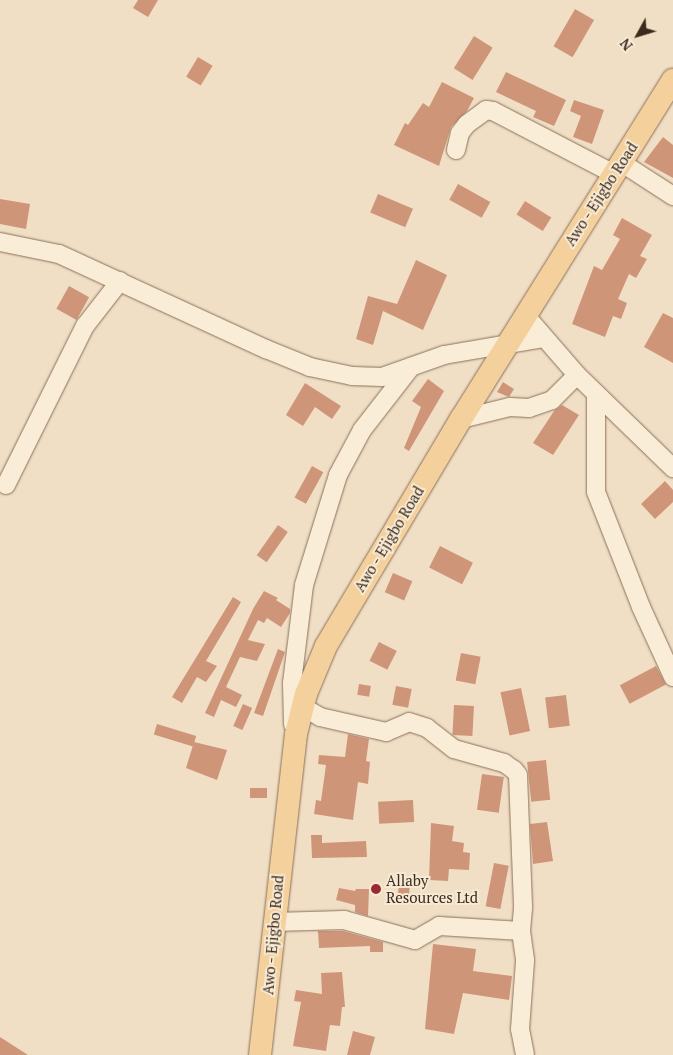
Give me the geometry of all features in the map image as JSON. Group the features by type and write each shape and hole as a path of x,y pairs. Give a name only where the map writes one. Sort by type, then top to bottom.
{"main road":[{"name":"Awo - Ejigbo Road","path":"260,1055 296,734 303,707 326,646 525,315 673,80"}],"street":[{"path":"456,150 460,133 467,124 486,110 493,111 673,196"},
{"path":"0,242 58,254 310,367 368,378 382,377 444,355 544,338"},
{"path":"6,485 85,326 120,281"},
{"path":"525,315 577,376 673,468"},
{"path":"296,734 291,713 301,607 321,526 348,452 411,367"},
{"path":"462,419 510,406 529,408 552,400 577,376"},
{"path":"596,394 596,492 641,607 673,678"},
{"path":"303,707 320,716 386,732 409,722 427,728 454,749 504,763 518,775 523,898 521,932 525,961 520,1029 525,1055"},
{"path":"274,922 344,920 415,940 439,926 521,932"}],"building":[{"path":"138,0 158,0 148,17 133,8"},
{"path":"575,9 594,20 573,57 554,46"},
{"path":"474,36 493,48 473,80 454,68"},
{"path":"198,57 213,66 201,85 186,77"},
{"path":"506,72 566,100 554,126 533,117 536,111 496,92"},
{"path":"442,82 474,98 467,111 451,127 439,166 394,145 405,123 408,125 423,103 429,107"},
{"path":"574,100 604,110 592,144 573,137 581,116 570,111"},
{"path":"663,137 673,145 673,178 644,162"},
{"path":"458,184 490,202 482,218 449,200"},
{"path":"378,194 413,209 405,227 370,212"},
{"path":"0,199 30,204 26,229 0,224"},
{"path":"525,201 551,217 543,231 517,215"},
{"path":"622,218 652,235 640,256 647,259 636,278 629,274 618,299 627,303 621,319 613,316 605,337 572,324 594,266 602,270 620,239 613,235"},
{"path":"416,260 447,275 423,330 383,311 373,345 356,339 368,296 397,304"},
{"path":"69,286 89,297 77,320 56,309"},
{"path":"663,313 673,318 673,363 644,347"},
{"path":"428,379 444,391 409,451 404,448 421,407 412,401"},
{"path":"503,382 514,389 509,397 497,392"},
{"path":"305,383 341,406 332,419 315,407 303,426 286,415"},
{"path":"562,405 579,415 553,455 533,443 554,411"},
{"path":"312,466 323,472 306,504 295,497"},
{"path":"665,481 673,490 673,502 655,519 641,504"},
{"path":"278,525 288,532 267,562 257,555"},
{"path":"440,546 473,563 462,584 429,567"},
{"path":"393,573 412,581 404,601 385,592"},
{"path":"264,591 278,598 276,600 290,609 290,613 281,627 267,618 264,623 258,620 248,640 265,644 257,661 240,657 226,687 242,695 236,707 221,700 214,717 205,713 253,609"},
{"path":"233,597 241,602 206,661 217,666 206,682 197,677 182,703 172,697"},
{"path":"379,642 397,651 387,670 369,661"},
{"path":"278,649 285,652 263,716 254,713"},
{"path":"461,653 481,657 475,684 456,680"},
{"path":"656,666 666,685 630,704 620,685"},
{"path":"359,684 371,686 369,697 357,695"},
{"path":"396,686 412,689 408,708 392,705"},
{"path":"521,688 530,731 510,735 500,692"},
{"path":"566,695 570,726 549,728 545,698"},
{"path":"243,704 252,708 242,730 233,726"},
{"path":"454,705 474,706 472,736 452,735"},
{"path":"157,724 196,736 193,747 154,735"},
{"path":"348,734 369,739 366,761 370,762 368,784 358,782 353,820 314,814 316,800 321,801 326,765 318,764 319,755 345,757"},
{"path":"194,742 227,750 217,780 186,768"},
{"path":"546,760 550,800 531,802 527,762"},
{"path":"482,774 504,777 499,813 477,810"},
{"path":"250,788 267,788 267,798 250,798"},
{"path":"413,800 414,822 379,824 378,802"},
{"path":"547,822 553,861 533,864 530,824"},
{"path":"431,823 454,826 452,841 464,843 463,852 470,853 469,870 449,869 448,881 429,880"},
{"path":"311,835 322,835 322,843 366,841 367,857 312,858"},
{"path":"494,863 509,866 500,909 486,906"},
{"path":"399,883 410,884 409,899 398,898"},
{"path":"339,888 355,891 356,889 369,889 368,916 355,912 355,905 336,900"},
{"path":"318,931 343,931 383,942 383,952 370,952 370,946 319,948"},
{"path":"433,944 476,949 473,971 512,976 509,1000 463,993 454,1034 425,1029"},
{"path":"342,972 345,1007 342,1007 340,1026 330,1025 326,1051 293,1046 301,1002 294,1001 296,990 322,994 321,973"},
{"path":"353,1031 375,1037 370,1055 347,1055"},
{"path":"0,1037 28,1055 0,1055"}],"place":[{"name":"Allaby Resources Ltd","path":"376,889"}]}
